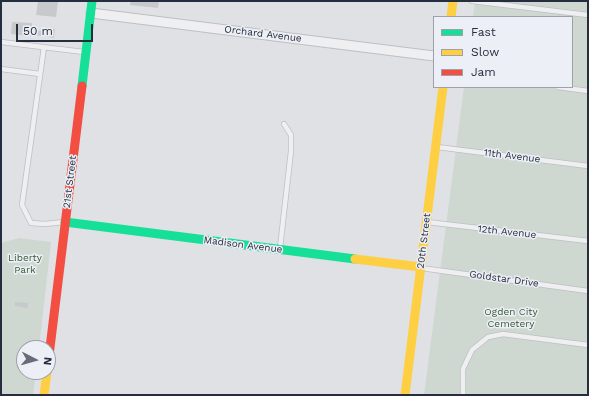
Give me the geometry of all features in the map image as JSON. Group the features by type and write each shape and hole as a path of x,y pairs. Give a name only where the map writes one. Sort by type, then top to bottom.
{"street":[{"name":"21st Street","path":"51,340 92,1"},
{"path":"451,16 453,1"},
{"name":"Orchard Avenue","path":"91,12 433,56"},
{"name":"20th Street","path":"405,395 443,88"},
{"name":"Madison Avenue","path":"65,222 421,268"},
{"path":"44,395 46,380"}],"lane":[{"path":"472,1 588,15"},
{"path":"1,42 86,52"},
{"path":"44,47 22,205 32,223 45,224 65,222"},
{"path":"1,69 40,74"},
{"path":"566,88 588,91"},
{"path":"280,250 291,150 291,135 284,124"},
{"name":"11th Avenue","path":"436,147 588,166"},
{"name":"12th Avenue","path":"426,222 588,241"},
{"name":"Goldstar Drive","path":"421,268 588,291"},
{"path":"463,395 463,369 472,350 488,337 503,334 588,345"}],"green space":[{"name":"Ogden City Cemetery","path":"475,1 588,1 588,395 424,395 464,88 573,88 573,16 473,16"},
{"name":"Liberty Park","path":"19,238 51,242 40,340 16,340 16,380 35,380 33,395 1,395 1,243"}],"building":[{"path":"38,1 58,2 56,17 36,15"},
{"path":"131,1 159,1 158,8 130,5"},
{"path":"12,22 32,23 31,36 11,34"},
{"path":"41,28 55,29 54,38 35,35 36,30 41,31"},
{"path":"15,302 28,303 28,308 15,306"}],"traffic: fast":[{"path":"82,86 92,1"},
{"path":"65,222 355,259"}],"traffic: slow":[{"path":"451,16 453,1"},
{"path":"405,395 443,88"},
{"path":"355,259 421,267"},
{"path":"44,395 46,380"}],"traffic: jam":[{"path":"51,340 82,86"}]}
